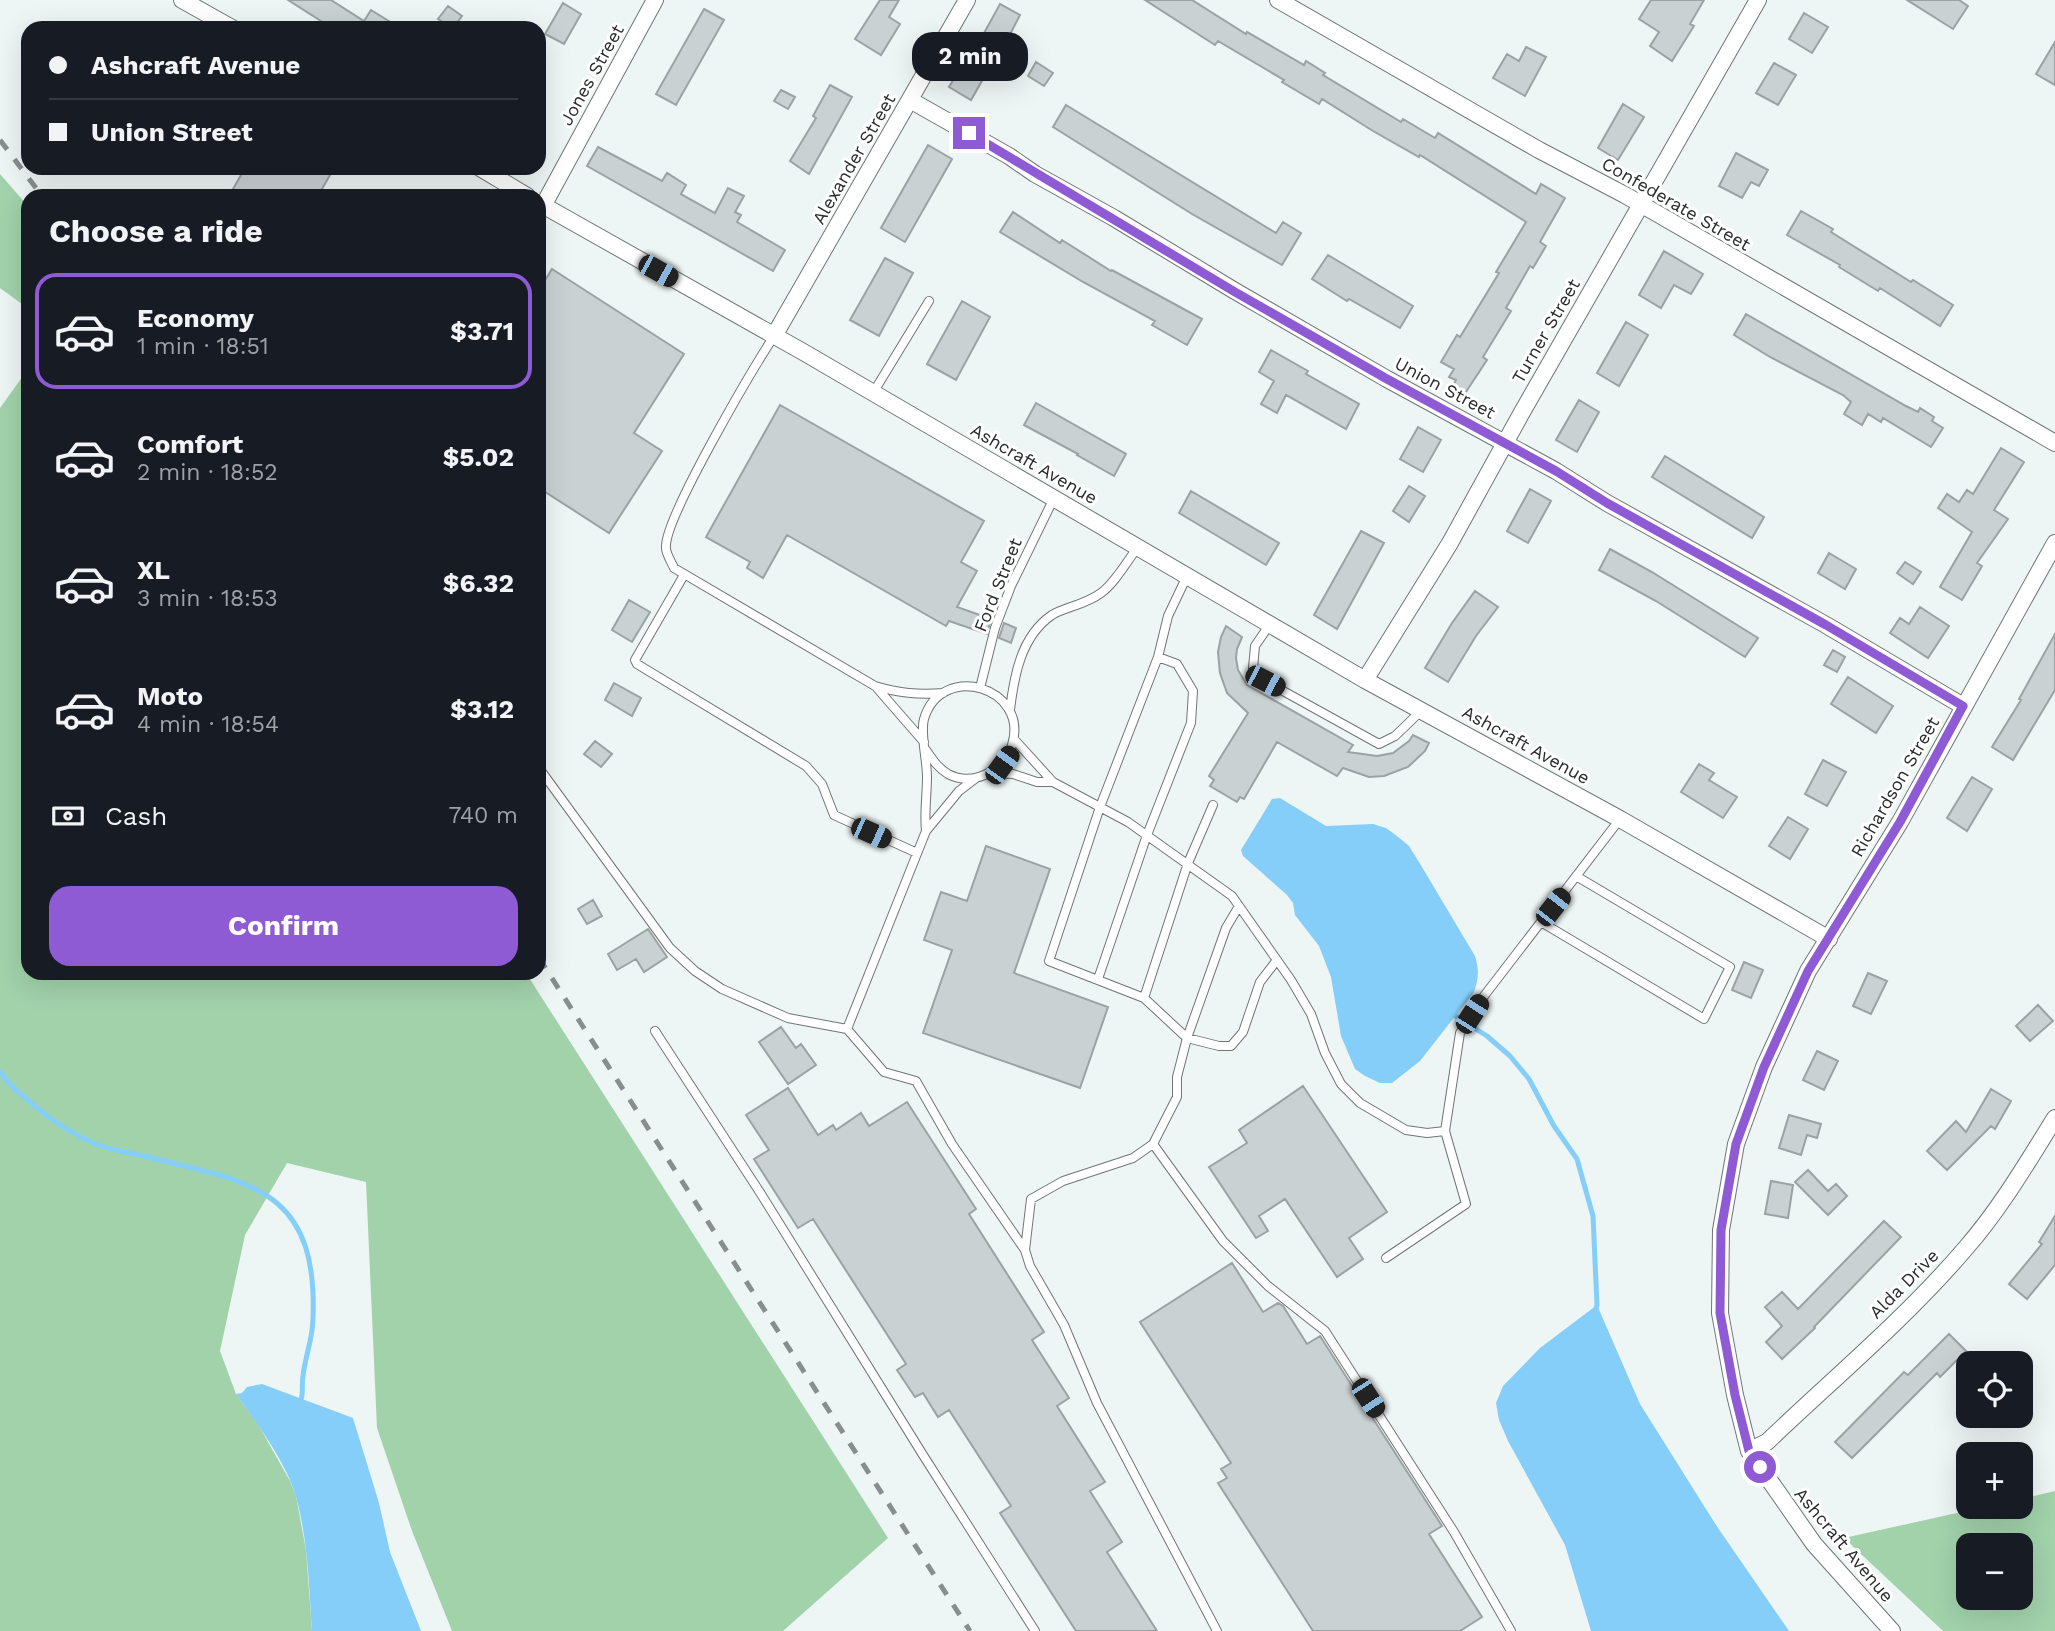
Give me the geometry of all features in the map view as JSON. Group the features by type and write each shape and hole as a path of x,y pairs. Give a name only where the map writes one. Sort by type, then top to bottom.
{"street":[{"path":"182,0 220,21"},
{"name":"Jones Street","path":"546,195 655,0"},
{"name":"Alexander Street","path":"774,336 967,0"},
{"name":"Confederate Street","path":"1278,0 2055,443"},
{"name":"Turner Street","path":"1365,680 1450,543 1758,0"},
{"name":"Union Street","path":"910,100 1114,218 1235,292 1387,379 1506,442 1963,706"},
{"path":"492,175 515,189"},
{"name":"Ashcraft Avenue","path":"546,207 873,393 1365,680 1620,819 1829,939 1808,971 1759,1079 1736,1144 1721,1230 1720,1313 1735,1395 1749,1451 1814,1544 1892,1631"},
{"name":"Richardson Street","path":"1829,939 1900,822 2055,543"},
{"name":"Alda Drive","path":"1749,1451 1767,1442 1928,1290 1959,1256 2006,1196 2055,1118"}],"lane":[{"path":"873,393 929,301"},
{"path":"774,336 749,375 673,519 665,548 674,568 875,686 920,695 943,693 957,687 980,688 989,690 1010,710"},
{"name":"Ford Street","path":"980,688 995,628 1011,586 1054,498"},
{"path":"847,1029 926,831 958,791 1002,765 1010,753 1014,739 1010,710 1014,675 1031,635 1053,614 1082,605 1104,592 1138,547"},
{"path":"684,575 635,660 637,664 806,766 822,784 834,815 917,853"},
{"path":"1187,576 1168,616 1158,657 1100,807 1049,961 1144,998 1187,1038 1219,1046 1231,1046 1243,1032 1260,982 1277,960"},
{"path":"1270,624 1255,646 1253,668 1265,681 1379,744 1395,736 1423,710"},
{"path":"1098,979 1147,835 1191,723 1193,691 1177,664 1158,657"},
{"path":"875,686 925,746 935,764 948,774 976,778"},
{"path":"926,831 924,719 931,704 943,693"},
{"path":"1014,739 1053,782 1147,835 1232,896 1311,1014 1325,1053 1341,1084 1360,1103 1406,1130 1427,1133 1445,1130"},
{"path":"990,773 1013,774 1037,782 1053,782"},
{"path":"546,778 670,948 695,971 722,989 788,1018 847,1029 884,1072 916,1081 952,1144 1025,1250 1030,1266 1064,1325 1097,1404 1217,1631"},
{"path":"1144,998 1188,863 1213,806"},
{"path":"1386,1258 1466,1204 1445,1130 1460,1032 1484,996 1620,819"},
{"path":"1541,922 1704,1019 1730,967 1576,876"},
{"path":"1025,1250 1031,1199 1063,1181 1133,1158 1153,1144 1177,1097 1177,1077 1187,1038 1226,928 1239,906"},
{"path":"655,1031 761,1194 1035,1631"},
{"path":"1153,1144 1223,1241 1268,1286 1325,1331 1454,1532 1511,1631"}],"green space":[{"path":"0,174 21,198 21,303 0,288"},
{"path":"21,379 21,980 530,980 888,1538 783,1631 452,1631 412,1531 377,1428 366,1182 287,1163 245,1235 220,1351 236,1394 259,1426 296,1496 306,1550 312,1631 0,1631 0,408"},
{"path":"2055,1491 2055,1631 1943,1631 1844,1538 1956,1513 1956,1519 2033,1519 2033,1496"}],"water":[{"path":"1280,798 1326,826 1373,824 1386,828 1397,836 1409,846 1475,956 1478,974 1474,992 1420,1061 1392,1083 1380,1083 1355,1069 1341,1036 1331,977 1319,946 1295,915 1293,903 1287,895 1243,856 1241,850 1272,799"},
{"path":"1597,1305 1640,1404 1716,1525 1789,1631 1591,1631 1565,1545 1508,1441 1499,1420 1496,1403 1503,1386 1540,1348"},
{"path":"262,1384 353,1418 379,1503 390,1552 421,1631 312,1631 306,1546 292,1484 278,1457 236,1394 242,1393 247,1387"}],"building":[{"path":"288,0 331,0 364,21 321,21"},
{"path":"880,0 899,0 889,17 900,24 881,55 855,39"},
{"path":"1145,0 1192,0 1246,34 1247,32 1304,65 1306,61 1325,73 1323,75 1401,122 1403,119 1435,138 1438,133 1536,194 1541,184 1565,198 1540,242 1546,246 1533,268 1530,266 1506,308 1511,311 1483,357 1487,360 1460,401 1448,395 1456,380 1449,377 1454,369 1441,362 1457,335 1460,337 1499,273 1496,272 1526,222 1420,155 1419,157 1373,131 1322,99 1319,104 1218,41 1215,45"},
{"path":"1651,0 1704,0 1690,24 1694,26 1672,61 1650,46 1659,32 1639,19"},
{"path":"1907,0 1959,0 1968,6 1953,29"},
{"path":"563,3 581,14 564,44 546,32"},
{"path":"1000,4 1020,15 1003,48 1026,61 1019,75 994,60 971,100 949,87 969,54 972,55"},
{"path":"448,6 462,16 458,21 438,19"},
{"path":"704,9 724,20 676,105 656,94"},
{"path":"371,10 389,21 364,21"},
{"path":"1804,13 1828,27 1812,53 1789,39"},
{"path":"2055,42 2055,85 2036,74"},
{"path":"1526,47 1546,57 1525,96 1493,78 1507,54 1519,61"},
{"path":"1036,62 1053,73 1044,86 1028,76"},
{"path":"1774,63 1796,75 1778,105 1756,93"},
{"path":"830,85 852,97 809,174 790,161 816,118 813,116"},
{"path":"781,90 795,97 788,109 774,101"},
{"path":"1623,104 1644,117 1618,160 1598,148"},
{"path":"1066,105 1276,233 1283,222 1301,233 1282,265 1192,214 1053,127"},
{"path":"928,145 952,159 905,242 881,228"},
{"path":"598,147 662,181 667,173 686,185 681,194 715,213 728,188 744,196 735,212 741,215 737,222 785,250 773,271 587,166"},
{"path":"1736,153 1768,170 1759,186 1751,182 1742,198 1719,186"},
{"path":"241,175 330,175 322,189 233,189"},
{"path":"1801,211 1833,229 1831,232 1911,282 1913,280 1953,305 1940,326 1787,235"},
{"path":"1013,212 1060,243 1062,240 1111,271 1202,319 1187,345 1152,325 1155,321 1000,232"},
{"path":"1664,251 1703,274 1691,294 1674,285 1661,308 1639,295"},
{"path":"1328,255 1413,306 1400,328 1349,299 1347,301 1312,279"},
{"path":"885,258 913,273 879,336 850,320"},
{"path":"552,269 684,354 634,433 662,451 609,533 546,492 546,279"},
{"path":"962,301 990,317 956,380 927,364"},
{"path":"1746,314 1906,406 1918,412 1920,408 1934,417 1932,421 1943,428 1931,447 1883,418 1881,422 1868,414 1862,425 1844,414 1851,402 1843,395 1734,335"},
{"path":"1626,322 1648,335 1619,386 1597,373"},
{"path":"1271,350 1308,371 1306,374 1359,404 1346,429 1286,395 1277,413 1261,404 1274,381 1259,372"},
{"path":"1579,400 1599,412 1577,452 1556,440"},
{"path":"1036,403 1126,454 1114,476 1024,425"},
{"path":"780,405 984,521 961,562 977,571 957,607 991,619 987,634 949,621 946,626 787,535 763,578 747,568 750,562 706,537"},
{"path":"1418,427 1441,440 1423,472 1400,459"},
{"path":"2001,448 2024,462 1994,510 2008,519 1977,563 1982,566 1962,600 1940,587 1972,532 1938,508 1947,494 1959,502 1967,490 1973,494"},
{"path":"1665,456 1764,517 1752,538 1652,477"},
{"path":"1409,486 1425,496 1409,522 1393,511"},
{"path":"1530,489 1551,501 1528,543 1507,531"},
{"path":"1191,491 1279,543 1266,565 1179,513"},
{"path":"1361,531 1384,543 1337,629 1314,615"},
{"path":"1610,549 1758,638 1745,657 1656,601 1599,570"},
{"path":"1829,553 1856,569 1845,589 1818,573"},
{"path":"1905,562 1921,572 1913,584 1897,573"},
{"path":"1475,591 1498,607 1476,636 1448,682 1425,668"},
{"path":"629,600 650,612 632,642 612,630"},
{"path":"1920,607 1949,626 1928,658 1890,633 1900,618 1909,624"},
{"path":"1004,623 1016,628 1011,643 999,638"},
{"path":"1226,626 1242,637 1236,658 1238,670 1247,685 1353,745 1348,752 1377,756 1393,753 1413,735 1429,743 1425,751 1408,767 1384,776 1369,777 1343,768 1337,776 1277,742 1244,799 1240,797 1237,802 1210,786 1214,780 1209,776 1248,713 1227,693 1220,673 1218,652"},
{"path":"2055,634 2055,690 2013,760 1992,747 2021,700 2019,699"},
{"path":"1833,650 1845,657 1837,672 1824,665"},
{"path":"1848,677 1893,706 1876,733 1831,704"},
{"path":"614,683 641,698 632,716 605,700"},
{"path":"595,741 612,754 601,767 584,754"},
{"path":"1823,760 1846,772 1827,806 1805,794"},
{"path":"1699,764 1714,773 1709,780 1737,797 1723,818 1681,792"},
{"path":"1972,777 1992,789 1967,831 1947,818"},
{"path":"1788,817 1808,829 1790,859 1769,846"},
{"path":"986,846 1050,869 1014,973 1108,1007 1080,1088 923,1033 952,950 924,940 941,892 967,901"},
{"path":"593,900 602,916 587,924 578,909"},
{"path":"648,929 667,957 644,972 636,959 617,970 608,954"},
{"path":"1744,962 1763,970 1751,998 1732,990"},
{"path":"1868,973 1887,981 1871,1014 1853,1006"},
{"path":"2038,1005 2053,1021 2030,1041 2016,1026"},
{"path":"781,1027 796,1048 801,1044 816,1065 788,1084 759,1042"},
{"path":"1817,1051 1838,1061 1824,1090 1803,1080"},
{"path":"1303,1086 1387,1212 1349,1238 1363,1259 1337,1277 1285,1199 1259,1216 1268,1231 1256,1238 1209,1167 1247,1143 1239,1130"},
{"path":"788,1088 818,1135 833,1125 836,1130 861,1113 869,1126 907,1102 976,1209 969,1214 1044,1332 1032,1340 1069,1398 1057,1406 1105,1482 1090,1491 1122,1542 1107,1552 1157,1631 1076,1631 1000,1513 1011,1506 949,1410 938,1417 923,1393 915,1397 897,1370 906,1364 813,1219 798,1228 754,1159 769,1150 746,1115"},
{"path":"1991,1089 2011,1101 1995,1129 1991,1126 1947,1170 1927,1151 1956,1121 1966,1132"},
{"path":"1789,1115 1821,1124 1817,1138 1807,1135 1801,1155 1779,1148"},
{"path":"1808,1170 1828,1191 1836,1184 1847,1196 1828,1215 1795,1182"},
{"path":"1771,1181 1793,1185 1788,1218 1765,1214"},
{"path":"2055,1216 2055,1265 2027,1299 2009,1284 2042,1244 2039,1242"},
{"path":"1884,1221 1901,1237 1782,1359 1766,1342 1782,1326 1765,1307 1782,1292 1798,1309"},
{"path":"1232,1263 1263,1312 1278,1303 1283,1306 1307,1344 1320,1336 1442,1526 1429,1534 1482,1617 1460,1631 1313,1631 1218,1483 1227,1478 1221,1469 1231,1463 1140,1322"},
{"path":"1949,1334 1966,1351 1956,1351 1956,1361 1940,1377 1937,1373 1852,1458 1835,1442 1904,1372 1908,1375"}],"waterway":[{"path":"1452,1014 1487,1036 1510,1056 1529,1079 1554,1126 1577,1159 1593,1216 1597,1305 1595,1312"},
{"path":"0,1072 14,1088 45,1114 89,1141 242,1183 268,1196 288,1215 303,1240 311,1274 313,1325 302,1380 302,1396 297,1406"}],"railway":[{"path":"0,140 21,168"},
{"path":"26,175 37,189"},
{"path":"546,969 970,1631"}],"route":[{"path":"969,133 1235,292 1387,379 1506,442 1607,503 1826,625 1963,706 1900,822 1808,971 1764,1067 1736,1144 1721,1230 1720,1313 1735,1395 1749,1451 1760,1467"}]}
